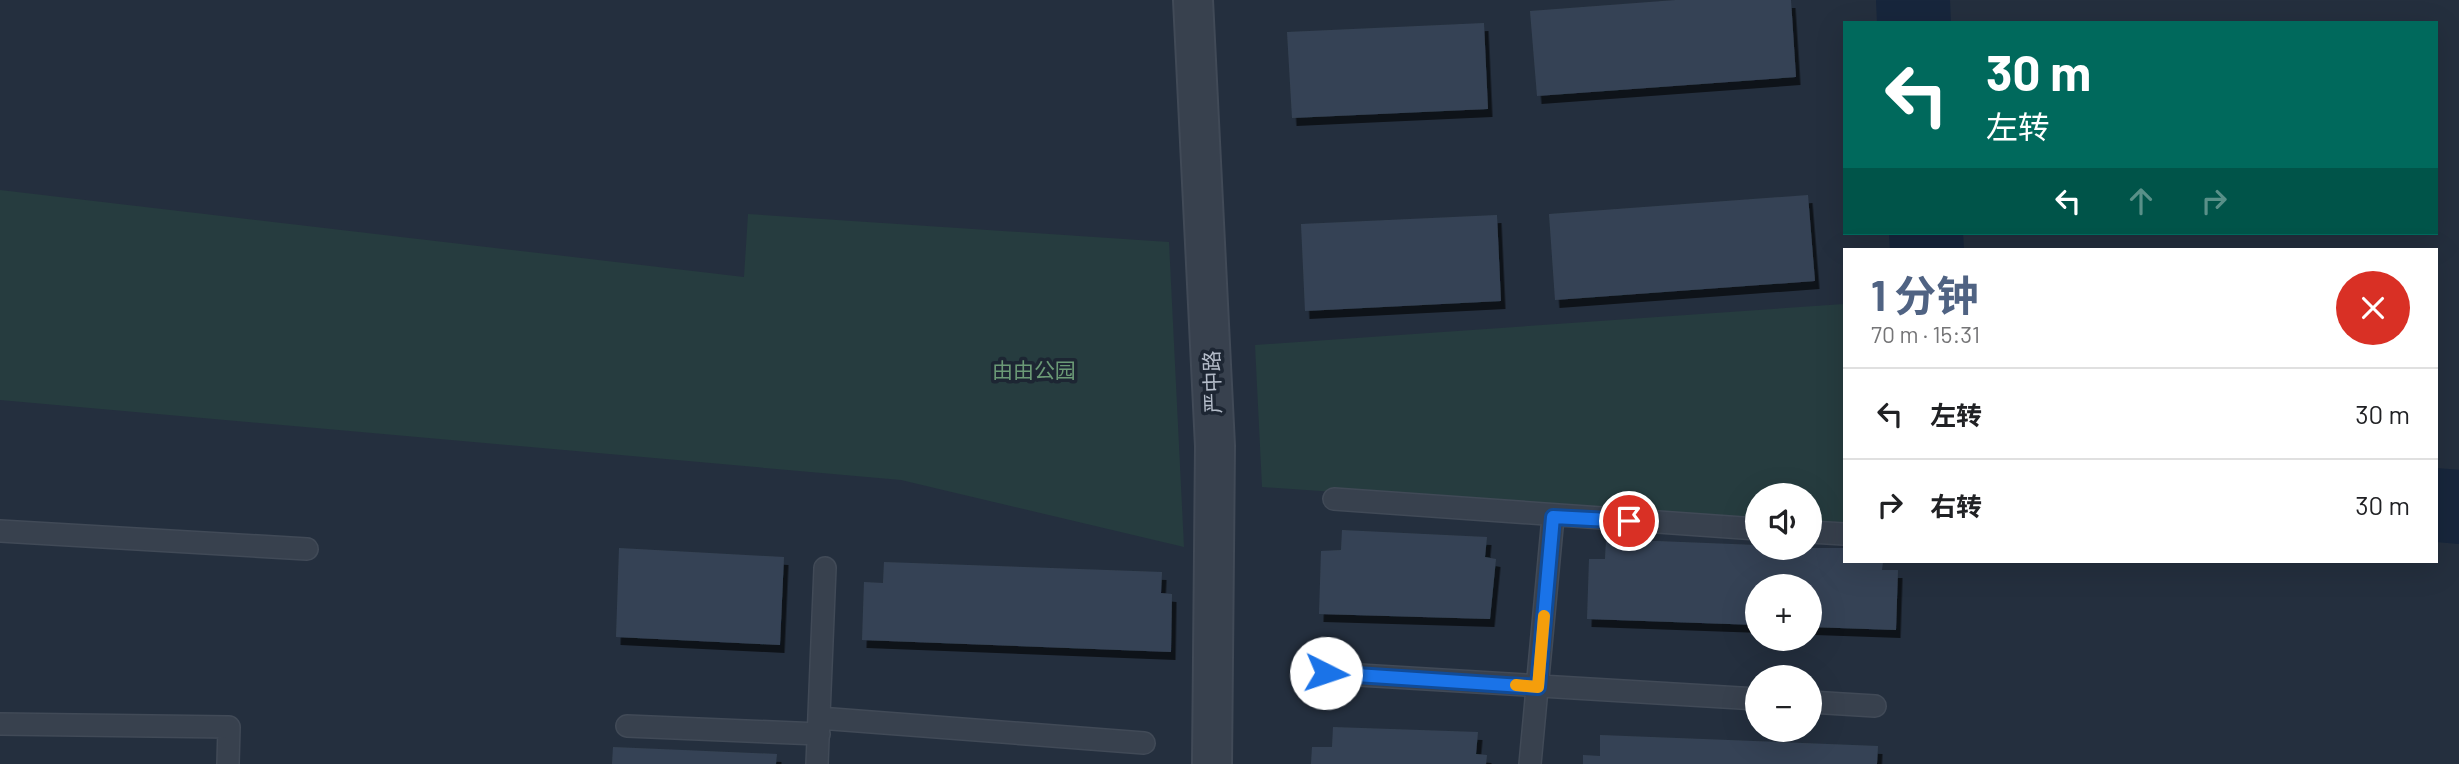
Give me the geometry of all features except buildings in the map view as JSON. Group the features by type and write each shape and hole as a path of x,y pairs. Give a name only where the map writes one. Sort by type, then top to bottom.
{"street":[{"name":"严中路","path":"1193,0 1215,446 1212,764"}],"lane":[{"path":"1334,499 1553,517 1745,528"},
{"path":"1530,764 1553,517"},
{"path":"0,531 307,549"},
{"path":"1822,533 1843,534"},
{"path":"817,764 825,568"},
{"path":"1326,673 1745,698"},
{"path":"1822,703 1875,705"},
{"path":"0,724 229,727 228,764"},
{"path":"627,726 819,726 1144,743"}],"green space":[{"name":"由由公园","path":"0,190 744,277 748,214 1169,242 1184,547 901,480 0,400"},
{"path":"1843,304 1843,527 1822,526 1822,483 1745,483 1745,520 1262,487 1255,345"}],"waterway":[{"path":"1913,0 1914,21"},
{"path":"1926,235 1927,248"},
{"path":"2438,505 2459,507"}],"slow traffic":[{"path":"1516,685 1538,687 1544,616"}],"route":[{"path":"1326,673 1538,687 1553,517 1629,521"}]}
